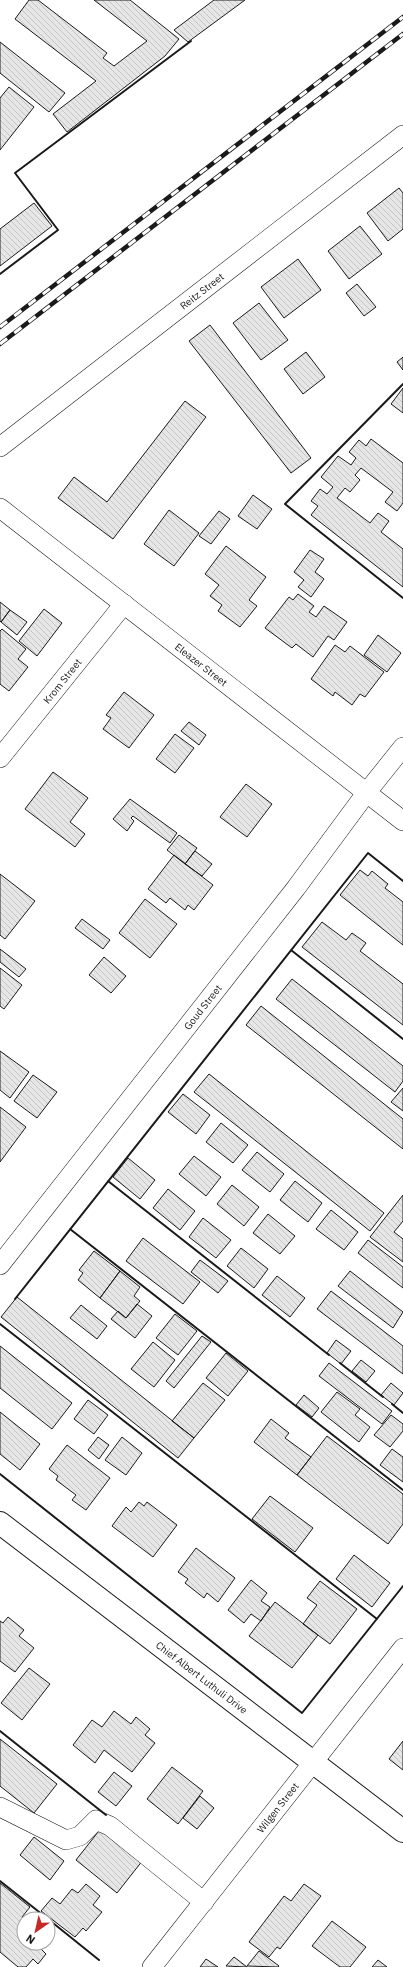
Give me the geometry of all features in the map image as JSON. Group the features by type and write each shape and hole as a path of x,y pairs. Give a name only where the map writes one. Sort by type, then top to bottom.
{"main road":[{"name":"Chief Albert Luthuli Drive","path":"0,1523 313,1761 403,1832"}],"street":[{"name":"Reitz Street","path":"0,447 403,135"},
{"name":"Eleazer Street","path":"0,508 403,821"},
{"name":"Krom Street","path":"0,758 124,604"},
{"name":"Goud Street","path":"0,1265 296,888 367,792 403,747"},
{"name":"Wilgen Street","path":"152,1967 403,1648"},
{"path":"0,1807 66,1840 80,1836 96,1820 110,1826 204,1902"}],"building":[{"path":"29,0 38,0 107,53 103,58 114,66 147,41 94,0 130,0 179,39 165,56 67,132 53,114 96,81 15,19"},
{"path":"214,0 245,0 188,42 174,30"},
{"path":"0,42 65,93 49,112 0,73"},
{"path":"9,87 34,107 0,150 0,98"},
{"path":"399,188 403,193 403,229 388,241 367,213"},
{"path":"34,203 52,226 0,266 0,229"},
{"path":"360,226 382,254 349,279 328,251"},
{"path":"298,259 321,290 284,318 261,287"},
{"path":"357,284 376,307 364,316 346,293"},
{"path":"259,303 288,340 261,360 233,323"},
{"path":"210,325 311,458 291,473 189,341"},
{"path":"306,352 325,377 303,394 284,369"},
{"path":"403,357 403,370 397,362"},
{"path":"403,388 403,413 391,404"},
{"path":"185,401 206,417 113,539 58,498 74,477 107,502"},
{"path":"371,439 403,463 403,503 397,511 385,502 393,492 361,468 355,475 360,480 350,492 345,488 337,498 370,523 378,513 389,521 381,532 403,549 403,587 311,515 318,506 311,501 320,489 327,494 333,487 321,477 338,456 351,465 356,458 349,452 359,440 366,446"},
{"path":"253,495 272,509 257,529 238,516"},
{"path":"169,510 199,533 174,566 144,544"},
{"path":"219,511 230,519 211,544 199,536"},
{"path":"226,546 266,577 249,600 257,606 240,627 218,611 222,605 210,596 219,585 205,574"},
{"path":"310,550 324,559 315,572 324,579 311,597 298,587 304,580 294,572"},
{"path":"298,594 314,606 309,612 316,617 324,606 347,622 334,640 328,636 313,657 296,644 292,648 265,628 289,597 293,600"},
{"path":"0,602 10,610 1,622 0,621"},
{"path":"44,609 62,623 37,656 19,641"},
{"path":"10,610 27,622 17,635 1,622"},
{"path":"2,629 26,649 18,659 28,667 9,691 0,684 0,631"},
{"path":"378,635 401,653 387,672 364,655"},
{"path":"335,645 345,652 350,646 384,672 365,697 360,694 352,705 335,692 333,696 311,679"},
{"path":"124,692 154,715 129,748 103,729 111,718 106,715"},
{"path":"189,722 206,735 199,745 181,731"},
{"path":"175,734 194,748 175,773 156,759"},
{"path":"53,772 88,798 70,822 85,834 75,847 25,809"},
{"path":"246,784 272,804 247,837 220,817"},
{"path":"130,799 177,833 170,843 133,816 131,818 134,821 127,831 113,819"},
{"path":"179,835 197,848 185,864 167,850"},
{"path":"195,851 212,864 202,876 185,864"},
{"path":"174,855 213,885 194,910 188,905 185,910 170,898 166,903 148,889"},
{"path":"360,870 368,876 372,871 388,884 385,888 403,902 403,945 340,895"},
{"path":"0,874 35,901 5,939 0,935"},
{"path":"145,899 177,924 150,958 119,933"},
{"path":"82,919 110,940 103,949 75,928"},
{"path":"322,922 346,940 352,933 366,943 360,951 403,984 403,1025 302,947"},
{"path":"0,949 26,969 19,977 0,962"},
{"path":"104,957 126,976 111,993 89,975"},
{"path":"0,968 22,985 4,1009 0,1006"},
{"path":"292,979 403,1066 403,1081 395,1092 276,999"},
{"path":"261,1006 403,1119 403,1149 246,1025"},
{"path":"0,1051 29,1072 10,1098 0,1090"},
{"path":"209,1074 384,1213 370,1231 194,1092"},
{"path":"33,1075 57,1092 37,1118 14,1101"},
{"path":"403,1088 403,1111 391,1102"},
{"path":"183,1094 210,1115 196,1134 168,1112"},
{"path":"0,1107 26,1127 0,1162"},
{"path":"221,1123 248,1145 233,1163 206,1142"},
{"path":"257,1152 284,1174 270,1192 242,1170"},
{"path":"194,1156 221,1177 206,1196 179,1174"},
{"path":"128,1158 155,1180 140,1199 113,1177"},
{"path":"295,1181 322,1203 308,1222 280,1200"},
{"path":"232,1185 259,1207 244,1226 217,1204"},
{"path":"168,1189 195,1211 180,1230 153,1208"},
{"path":"403,1195 403,1221 394,1232 403,1239 403,1262 370,1237"},
{"path":"331,1210 358,1232 344,1250 316,1229"},
{"path":"268,1214 295,1236 280,1254 253,1233"},
{"path":"203,1218 231,1240 216,1258 189,1237"},
{"path":"143,1238 200,1282 183,1304 126,1261"},
{"path":"368,1240 403,1267 403,1288 358,1253"},
{"path":"241,1248 268,1269 254,1288 227,1266"},
{"path":"94,1251 120,1271 100,1298 78,1280 83,1273 79,1270"},
{"path":"200,1260 228,1281 218,1293 191,1272"},
{"path":"120,1271 140,1287 134,1296 140,1301 126,1318 100,1298"},
{"path":"350,1271 403,1312 393,1328 338,1286"},
{"path":"277,1276 305,1298 290,1317 262,1295"},
{"path":"331,1291 403,1346 403,1374 317,1309"},
{"path":"17,1297 194,1438 178,1458 1,1317"},
{"path":"137,1304 152,1316 135,1338 111,1319 118,1311 126,1318"},
{"path":"81,1305 107,1326 97,1339 70,1318"},
{"path":"175,1314 197,1331 178,1355 156,1338"},
{"path":"202,1336 211,1342 174,1388 166,1381"},
{"path":"336,1340 351,1351 341,1364 327,1353"},
{"path":"153,1342 175,1360 154,1387 131,1369"},
{"path":"0,1346 72,1403 52,1429 0,1388"},
{"path":"226,1353 248,1371 228,1396 206,1378"},
{"path":"361,1360 375,1371 366,1382 352,1371"},
{"path":"329,1363 392,1411 382,1424 319,1376"},
{"path":"203,1383 225,1400 194,1438 172,1421"},
{"path":"391,1383 403,1393 394,1405 381,1395"},
{"path":"337,1392 360,1409 355,1415 370,1427 359,1442 321,1412"},
{"path":"304,1395 319,1408 312,1417 296,1405"},
{"path":"88,1400 108,1415 94,1434 74,1419"},
{"path":"0,1412 40,1444 20,1470 0,1454"},
{"path":"391,1415 403,1424 403,1431 390,1447 374,1435"},
{"path":"271,1419 289,1433 285,1438 311,1457 297,1475 254,1442"},
{"path":"327,1436 403,1494 403,1524 388,1544 297,1475"},
{"path":"98,1437 109,1445 99,1459 88,1450"},
{"path":"122,1437 142,1453 126,1475 105,1460"},
{"path":"67,1445 110,1478 86,1510 72,1500 76,1495 56,1480 58,1476 49,1469"},
{"path":"392,1449 403,1457 403,1482 380,1465"},
{"path":"270,1496 313,1528 295,1552 252,1519"},
{"path":"139,1502 144,1506 147,1502 177,1525 153,1557 112,1526 126,1507 131,1512"},
{"path":"196,1548 235,1578 218,1602 207,1593 204,1598 185,1583 188,1579 178,1572"},
{"path":"354,1555 390,1583 372,1607 336,1579"},
{"path":"251,1580 267,1593 261,1601 270,1607 261,1621 251,1614 244,1623 228,1610"},
{"path":"320,1581 357,1609 330,1644 303,1624 317,1605 307,1598"},
{"path":"275,1602 318,1635 292,1668 249,1636"},
{"path":"8,1617 24,1630 19,1636 34,1648 15,1672 0,1661 0,1621 3,1623"},
{"path":"29,1668 50,1684 22,1720 1,1703"},
{"path":"114,1711 131,1724 136,1717 150,1729 145,1735 155,1743 132,1772 104,1750 95,1763 73,1745 92,1720 102,1727"},
{"path":"0,1739 57,1784 34,1813 0,1786"},
{"path":"403,1741 403,1770 389,1759"},
{"path":"172,1767 203,1791 178,1824 147,1799"},
{"path":"114,1772 132,1786 116,1806 98,1792"},
{"path":"200,1796 214,1808 197,1829 183,1818"},
{"path":"102,1827 143,1860 117,1893 76,1860"},
{"path":"34,1837 64,1861 50,1880 20,1855"},
{"path":"0,1883 30,1907 27,1911 16,1911 16,1951 43,1951 46,1954 38,1964 33,1959 26,1967 18,1967 0,1952"},
{"path":"86,1884 100,1896 93,1905 102,1912 86,1931 83,1928 75,1937 56,1922 56,1911 41,1911 52,1898 60,1904 72,1889 78,1893"},
{"path":"304,1884 321,1896 280,1949 277,1947 269,1957 249,1942 284,1896 291,1901"},
{"path":"332,1921 366,1947 350,1967 340,1967 312,1946"},
{"path":"259,1951 279,1966 247,1966"},
{"path":"234,1957 247,1967 226,1966"},
{"path":"206,1959 218,1967 200,1967"},
{"path":"378,1960 387,1967 372,1967"}],"railway":[{"path":"0,327 403,17"},
{"path":"0,344 403,34"}],"wall":[{"path":"0,274 58,230 15,173 191,41"},
{"path":"403,384 285,504 403,598"},
{"path":"15,1299 368,853 403,881"},
{"path":"291,950 403,1039"},
{"path":"108,1181 329,1355"},
{"path":"70,1229 403,1490"},
{"path":"0,1324 377,1619"},
{"path":"340,1363 383,1397"},
{"path":"392,1404 403,1413"},
{"path":"0,1474 302,1713 403,1586"},
{"path":"0,1731 106,1815"},
{"path":"0,1881 38,1911"},
{"path":"56,1925 99,1960"}]}
